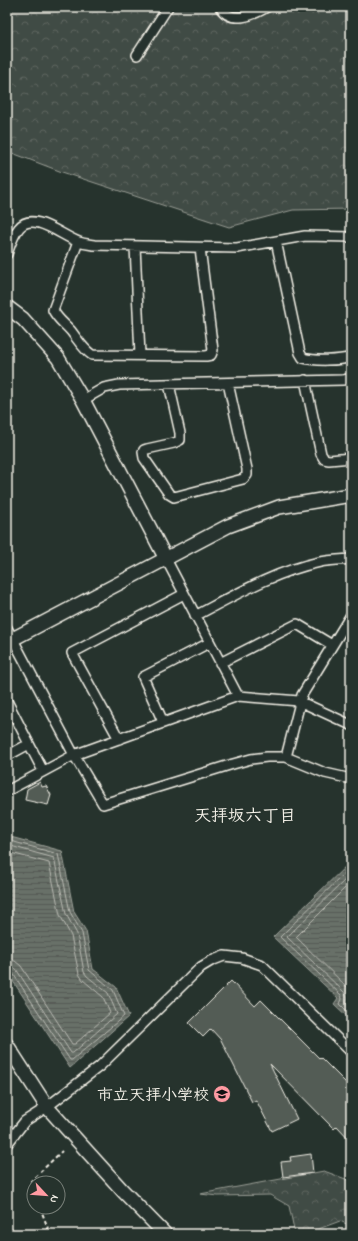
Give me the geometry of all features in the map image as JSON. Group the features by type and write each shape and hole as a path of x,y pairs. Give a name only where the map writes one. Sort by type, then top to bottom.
{"street":[{"path":"137,55 168,7"},
{"path":"220,7 229,15 239,18 258,13 267,7"},
{"path":"7,254 20,227 25,223 32,222 40,223 78,242 94,245 237,248 305,236 351,237"},
{"path":"276,241 300,354 303,358 309,359 345,359 351,357"},
{"path":"78,242 53,310 55,316 71,331 86,351 92,355 206,356 211,354 213,350 200,248"},
{"path":"135,246 140,355"},
{"path":"7,307 23,318 58,358 83,400 238,696"},
{"path":"83,400 104,388 119,385 343,380 351,378"},
{"path":"305,380 321,454 324,459 329,460 351,458"},
{"path":"169,384 180,433 180,440 147,449 143,452 144,458 169,494 174,497 243,479 247,475 247,469 228,383"},
{"path":"351,495 279,507 228,526 166,559 9,636 102,804 251,759 268,757 286,758 325,773 351,779"},
{"path":"196,616 241,591 294,569 321,562 351,559"},
{"path":"119,739 72,653 184,594"},
{"path":"286,758 299,701 351,615"},
{"path":"220,663 297,624 332,645"},
{"path":"163,722 143,677 209,643"},
{"path":"7,791 74,755 238,696 299,701 351,725"},
{"path":"7,701 44,771"},
{"path":"7,756 29,744"},
{"path":"7,1144 24,1121 47,1107 100,1066 201,967 210,961 224,956 242,958 262,965 351,1052"},
{"path":"7,1045 47,1107 122,1191 165,1234"}],"path":[{"path":"37,1175 62,1151"},
{"path":"43,1215 50,1234"}],"green space":[{"path":"7,7 351,7 351,209 293,210 229,227 62,172 7,151"},
{"path":"324,1171 351,1181 351,1226 340,1221 305,1234 295,1234 289,1206 270,1195 218,1196 200,1194"}],"water":[{"path":"7,836 62,851 74,912 86,931 93,969 116,987 129,1016 70,1068 7,972"},
{"path":"351,861 351,1020 334,1004 338,998 273,937"}],"building":[{"path":"40,782 42,787 46,786 51,795 48,805 25,800 27,789"},
{"path":"231,981 255,1006 261,1000 351,1088 351,1141 337,1126 334,1129 270,1064 297,1119 272,1131 256,1100 252,1102 221,1040 211,1029 203,1037 189,1023"},
{"path":"311,1154 313,1173 283,1177 281,1162 291,1161 290,1157"}],"place":[{"name":"市立天拝小学校","path":"222,1094"}],"district":[{"name":"天拝坂六丁目","path":"245,815"}]}
